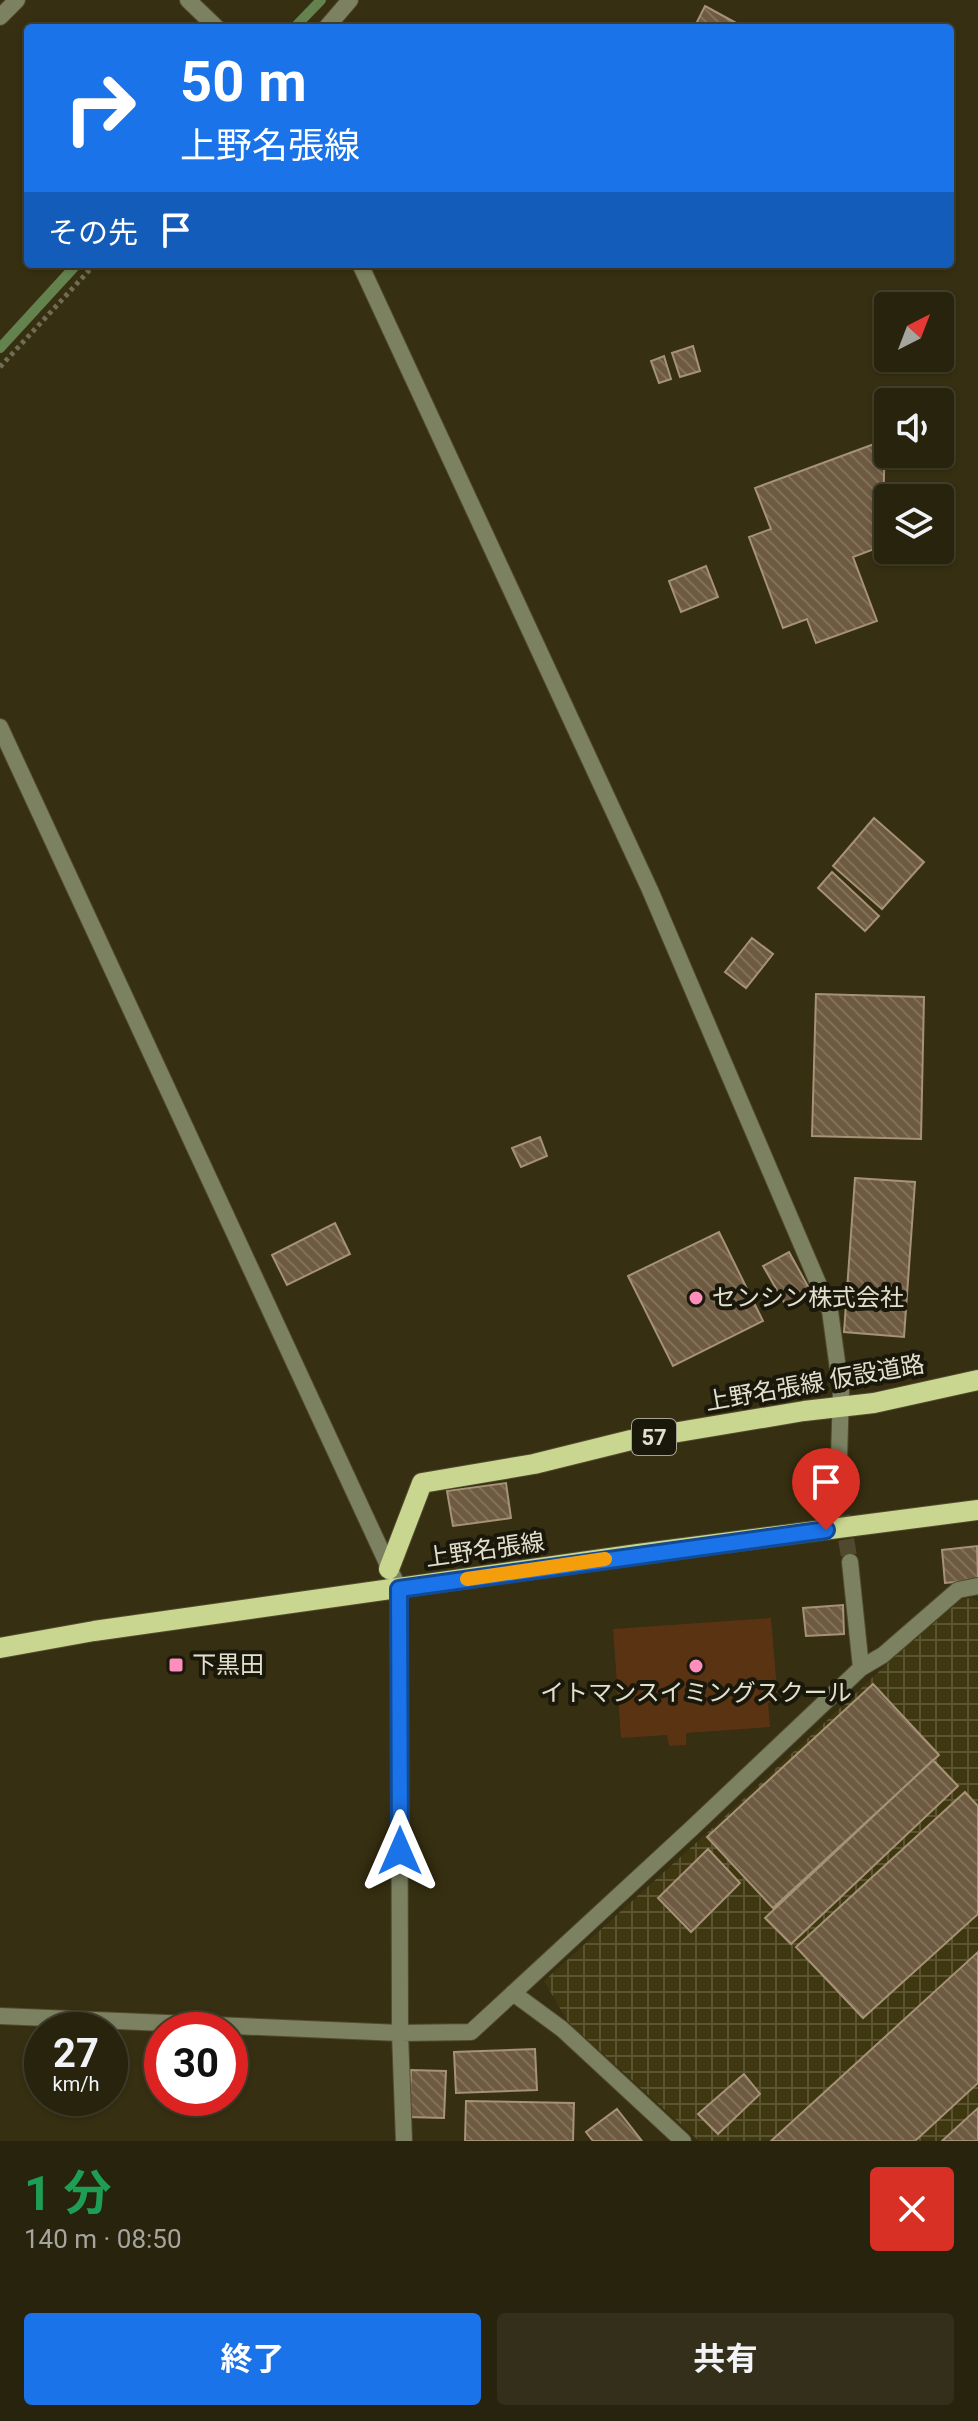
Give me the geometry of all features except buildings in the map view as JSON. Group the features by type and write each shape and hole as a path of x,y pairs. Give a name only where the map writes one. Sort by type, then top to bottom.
{"main road":[{"name":"上野名張線 仮設道路","path":"389,1569 422,1483 534,1464 631,1440 874,1403 978,1380"},
{"name":"上野名張線","path":"0,1648 94,1631 978,1510"}],"street":[{"path":"0,17 17,0"},
{"path":"188,0 213,24"},
{"path":"329,24 350,0"},
{"path":"362,268 650,890 830,1311 841,1391 838,1492"},
{"path":"0,727 399,1589 400,2033 404,2141"},
{"path":"850,1562 861,1668"},
{"path":"0,2016 400,2033 471,2032 861,1668 883,1655 958,1590 978,1586"},
{"path":"513,1993 562,2029 683,2141"}],"path":[{"path":"0,367 91,268"}],"shaded area":[{"path":"962,1599 978,1601 978,2141 699,2141 568,2022 544,1981 890,1661"},
{"name":"イトマンスイミングスクール","path":"771,1618 778,1702 768,1703 770,1727 686,1733 686,1745 669,1746 667,1735 621,1738 613,1629"}],"waterway":[{"path":"298,24 321,0"},
{"path":"0,348 73,268"}],"tunnel":[{"path":"838,1492 850,1562"}],"slow traffic":[{"path":"467,1579 605,1559"}],"place":[{"name":"センシン株式会社","path":"696,1298"},
{"name":"下黒田","path":"176,1665"},
{"name":"イトマンスイミングスクール","path":"696,1666"}],"route":[{"path":"400,1851 399,1589 826,1530"}]}
